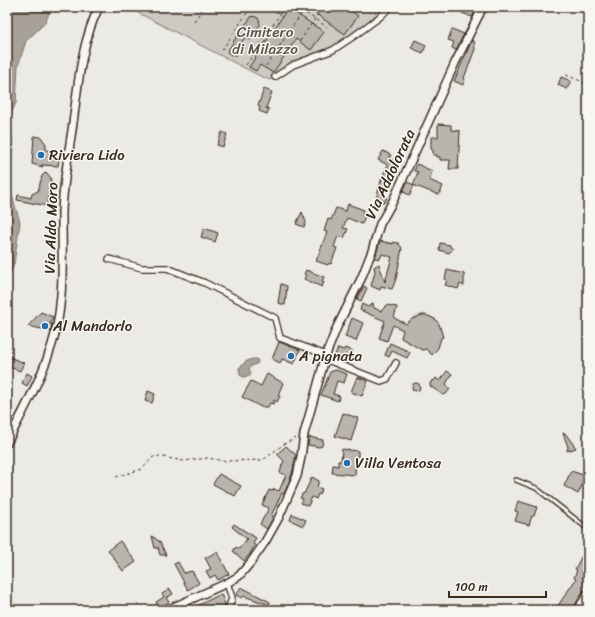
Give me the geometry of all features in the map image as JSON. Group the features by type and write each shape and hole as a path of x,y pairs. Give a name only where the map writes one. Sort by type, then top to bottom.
{"street":[{"name":"Via Aldo Moro","path":"7,443 47,359 58,322 63,274 62,210 66,177 83,55 92,22 99,7"},
{"path":"275,77 293,64 333,50 381,16 390,7"},
{"name":"Via Addolorata","path":"167,610 228,583 239,576 265,542 279,517 297,476 304,434 325,357 337,327 361,279 372,251 380,224 393,201 455,63 483,7"},
{"path":"110,259 142,268 167,268 205,284 275,318 280,338 381,381 387,379 396,363"},
{"path":"228,583 232,598 228,610"},
{"path":"577,610 588,592"}],"lane":[{"path":"516,480 542,492 588,529"}],"path":[{"path":"194,21 204,7"},
{"path":"222,50 251,7"},
{"path":"246,65 285,7"},
{"path":"296,7 327,28"},
{"path":"266,66 306,7"},
{"path":"300,41 323,7"},
{"path":"566,75 588,84"},
{"path":"116,477 142,469 153,457 159,456 184,461 208,458 224,461 263,460 284,444 304,434"}],"green space":[{"name":"Cimitero di Milazzo","path":"127,7 387,7 372,20 331,49 301,58 270,80"}],"shaded area":[{"path":"7,7 52,7 45,23 26,41 18,66 16,103 9,118 7,119"},
{"path":"7,126 12,133 13,147 10,174 11,192 20,222 14,264 7,281"},
{"path":"252,359 257,359 258,363 250,367 250,376 243,377 240,375 239,368 245,362"}],"building":[{"path":"306,7 346,7 358,16 345,34"},
{"path":"465,7 469,7 475,11 472,17 462,13"},
{"path":"288,8 324,32 311,50 296,39 273,73 260,65 256,71 249,67"},
{"path":"252,16 259,19 260,25 250,40 245,37 238,48 240,49 234,57 227,52 244,25"},
{"path":"452,29 464,34 456,50 452,48 454,42 448,40"},
{"path":"415,40 426,45 423,53 411,48"},
{"path":"472,40 474,41 475,49 464,78 463,85 454,81"},
{"path":"561,77 571,81 567,89 558,85"},
{"path":"264,89 272,92 266,108 269,109 267,114 259,111 260,107 258,106"},
{"path":"438,124 451,125 451,130 460,131 458,169 449,169 450,160 440,160 440,157 433,155 433,150 431,149 431,137 438,137"},
{"path":"222,132 227,134 223,147 217,145"},
{"path":"34,136 41,137 46,144 46,150 60,152 58,166 41,165 43,167 32,164"},
{"path":"383,151 391,155 389,158 399,163 382,196 387,198 384,203 380,201 377,206 376,199 382,177 388,165 378,160"},
{"path":"417,164 432,171 429,180 443,186 439,195 413,185 418,172 414,171"},
{"path":"46,172 51,178 47,206 17,200 18,195 31,198 32,194 38,191 42,176"},
{"path":"407,182 414,185 410,195 403,192"},
{"path":"348,204 364,210 362,214 365,216 362,224 347,218 343,228 348,229 344,238 338,236 334,247 337,248 331,264 329,263 328,265 316,261 327,232 324,231 328,219 331,220 336,208 346,211"},
{"path":"302,212 306,222 304,227 296,224"},
{"path":"204,228 218,233 215,242 201,237"},
{"path":"380,241 393,244 393,242 398,243 402,248 396,279 392,289 381,286 380,290 371,286 375,272 374,267 379,264 385,282 392,257 382,254 380,259 375,258"},
{"path":"440,243 450,245 453,249 449,253 439,250"},
{"path":"306,270 324,277 322,287 304,279"},
{"path":"447,270 464,274 464,286 460,284 458,289 445,285 447,280 445,279"},
{"path":"281,284 287,286 285,305 278,303"},
{"path":"364,286 367,288 361,301 357,299"},
{"path":"373,303 374,308 381,311 387,305 397,307 394,318 406,324 412,319 422,315 435,319 439,324 443,337 441,338 438,348 432,355 426,349 422,350 401,338 403,330 393,325 387,341 379,338 385,321 360,310 362,304 368,307"},
{"path":"41,312 53,317 50,324 52,324 51,331 28,326"},
{"path":"352,318 363,323 356,341 345,337"},
{"path":"279,342 300,350 294,364 282,359 280,363 272,359"},
{"path":"390,343 410,352 407,358 392,351 389,357 385,355"},
{"path":"338,348 344,350 345,348 353,351 348,363 334,357"},
{"path":"7,356 24,363 20,371 7,366"},
{"path":"336,370 347,374 344,383 337,381 333,394 340,396 338,401 321,395 330,372"},
{"path":"447,371 452,374 446,384 450,389 443,395 430,386 430,384 432,380 434,381 436,378 440,381"},
{"path":"27,373 32,376 27,386 22,383"},
{"path":"267,374 283,383 277,402 274,400 273,404 270,403 268,407 261,407 242,397 251,381 261,386"},
{"path":"357,377 368,381 362,396 351,392"},
{"path":"414,383 418,383 420,387 418,391 414,391 412,389 412,385"},
{"path":"148,391 155,394 152,403 145,401"},
{"path":"343,413 358,418 351,441 335,436"},
{"path":"563,433 565,433 576,448 567,451 568,447"},
{"path":"309,437 323,440 322,446 319,447 308,445"},
{"path":"286,446 296,455 292,474 284,494 282,493 271,516 273,518 267,529 260,524 269,508 262,505 269,490 272,491 274,489 279,491 286,475 280,473 284,461 277,454"},
{"name":"Villa Ventosa","path":"342,449 358,451 358,457 356,456 355,475 332,473 333,465 338,466 338,461 341,461"},
{"path":"571,471 586,476 578,494 564,486"},
{"path":"219,474 241,486 235,496 213,484"},
{"path":"312,477 319,481 317,487 322,489 320,495 318,494 316,499 312,497 308,506 301,503 303,499 300,498 303,493 304,494"},
{"path":"518,501 537,507 529,525 515,521 518,512 515,511"},
{"path":"292,514 306,520 303,526 290,520"},
{"path":"234,524 256,538 253,543 255,545 244,561 233,551 236,547 239,549 247,539 232,527"},
{"path":"152,536 160,542 166,555 160,555 158,548 155,548"},
{"path":"120,541 136,562 123,571 108,550"},
{"path":"588,544 588,569 583,578 588,580 588,588 584,590 572,610 555,610 576,579 574,578 577,570 575,569"},
{"path":"217,552 229,574 218,580 215,575 210,578 206,571 211,569 205,558"},
{"path":"178,562 184,573 192,571 199,583 188,590 174,564"},
{"path":"241,587 270,602 269,605 244,596 242,598 236,595"},
{"path":"170,589 173,594 166,598 169,602 159,608 156,602 164,597 162,594"},
{"path":"221,594 225,604 224,610 199,610 197,606"}],"place":[{"name":"Riviera Lido","path":"41,155"},
{"name":"Al Mandorlo","path":"45,326"},
{"name":"A pignata","path":"291,356"},
{"name":"Villa Ventosa","path":"347,463"}]}
